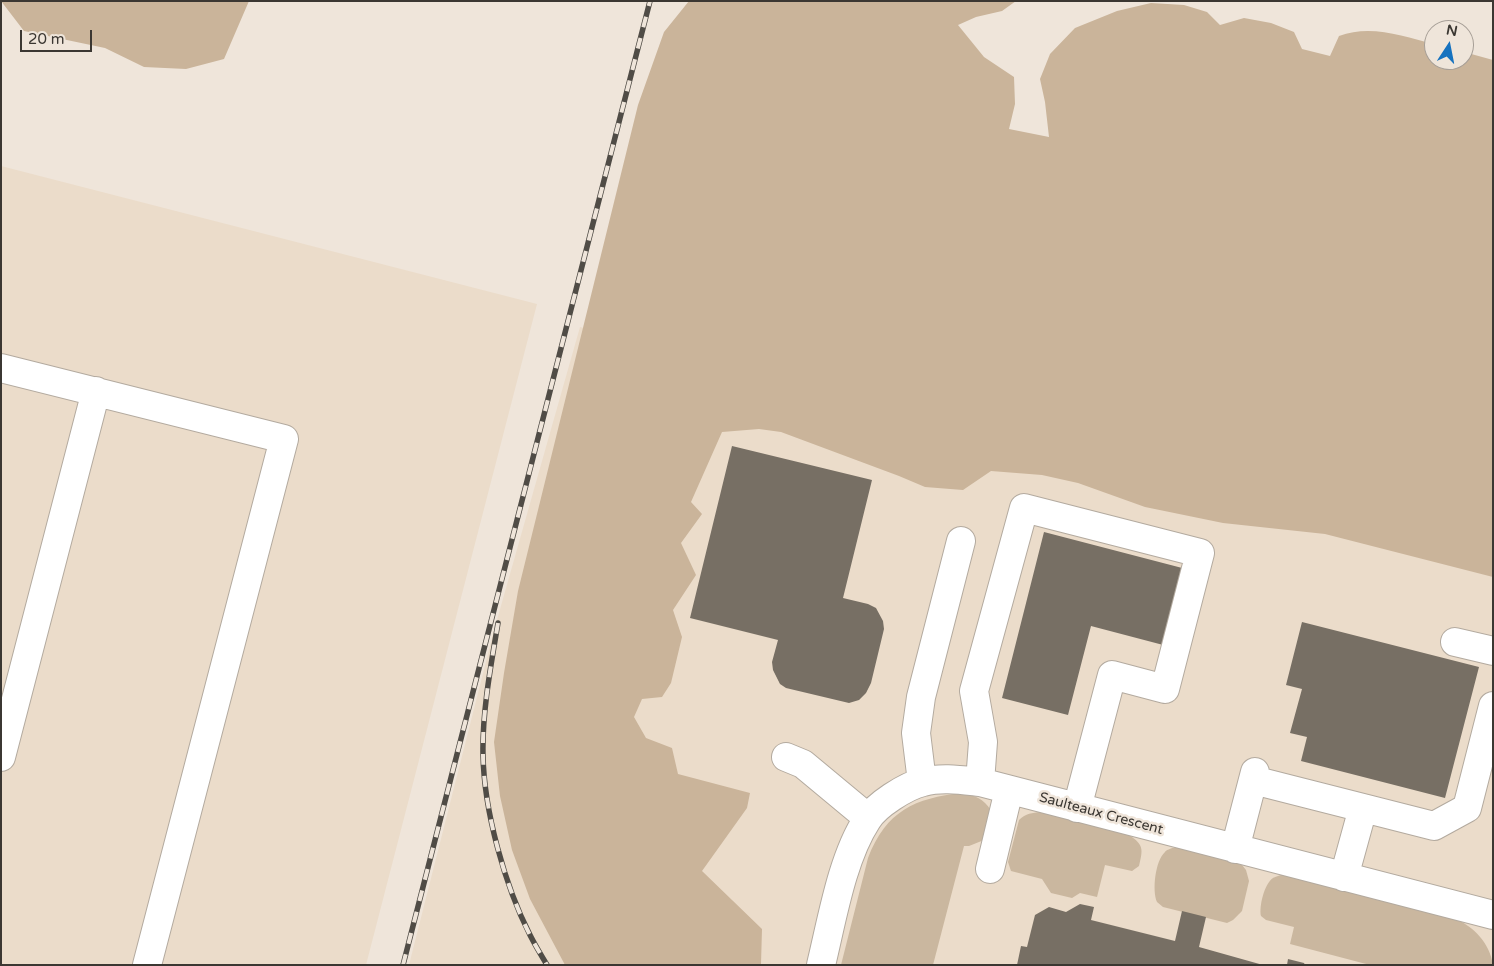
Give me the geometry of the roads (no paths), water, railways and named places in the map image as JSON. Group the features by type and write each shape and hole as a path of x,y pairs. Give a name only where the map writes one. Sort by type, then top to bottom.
{"street":[{"path":"1,368 284,439 147,965"},
{"path":"1,757 96,391"},
{"path":"980,782 983,742 974,690 1024,508 1200,553 1165,689 1112,675 1078,808"},
{"path":"922,782 916,734 917,719 961,541"},
{"path":"1455,642 1493,651"},
{"path":"1235,848 1254,776 1363,808 1434,826 1467,808 1493,706"},
{"path":"786,757 803,764 868,818"},
{"name":"Saulteaux Crescent","path":"820,965 847,860 856,838 868,818 902,791 922,782 949,779 980,782 1493,915"},
{"path":"990,869 1009,790"},
{"path":"1344,877 1363,808"}],"railway":[{"path":"403,965 650,1"},
{"path":"498,623 484,722 483,755 487,800 504,871 512,894 530,935 547,965"}]}
